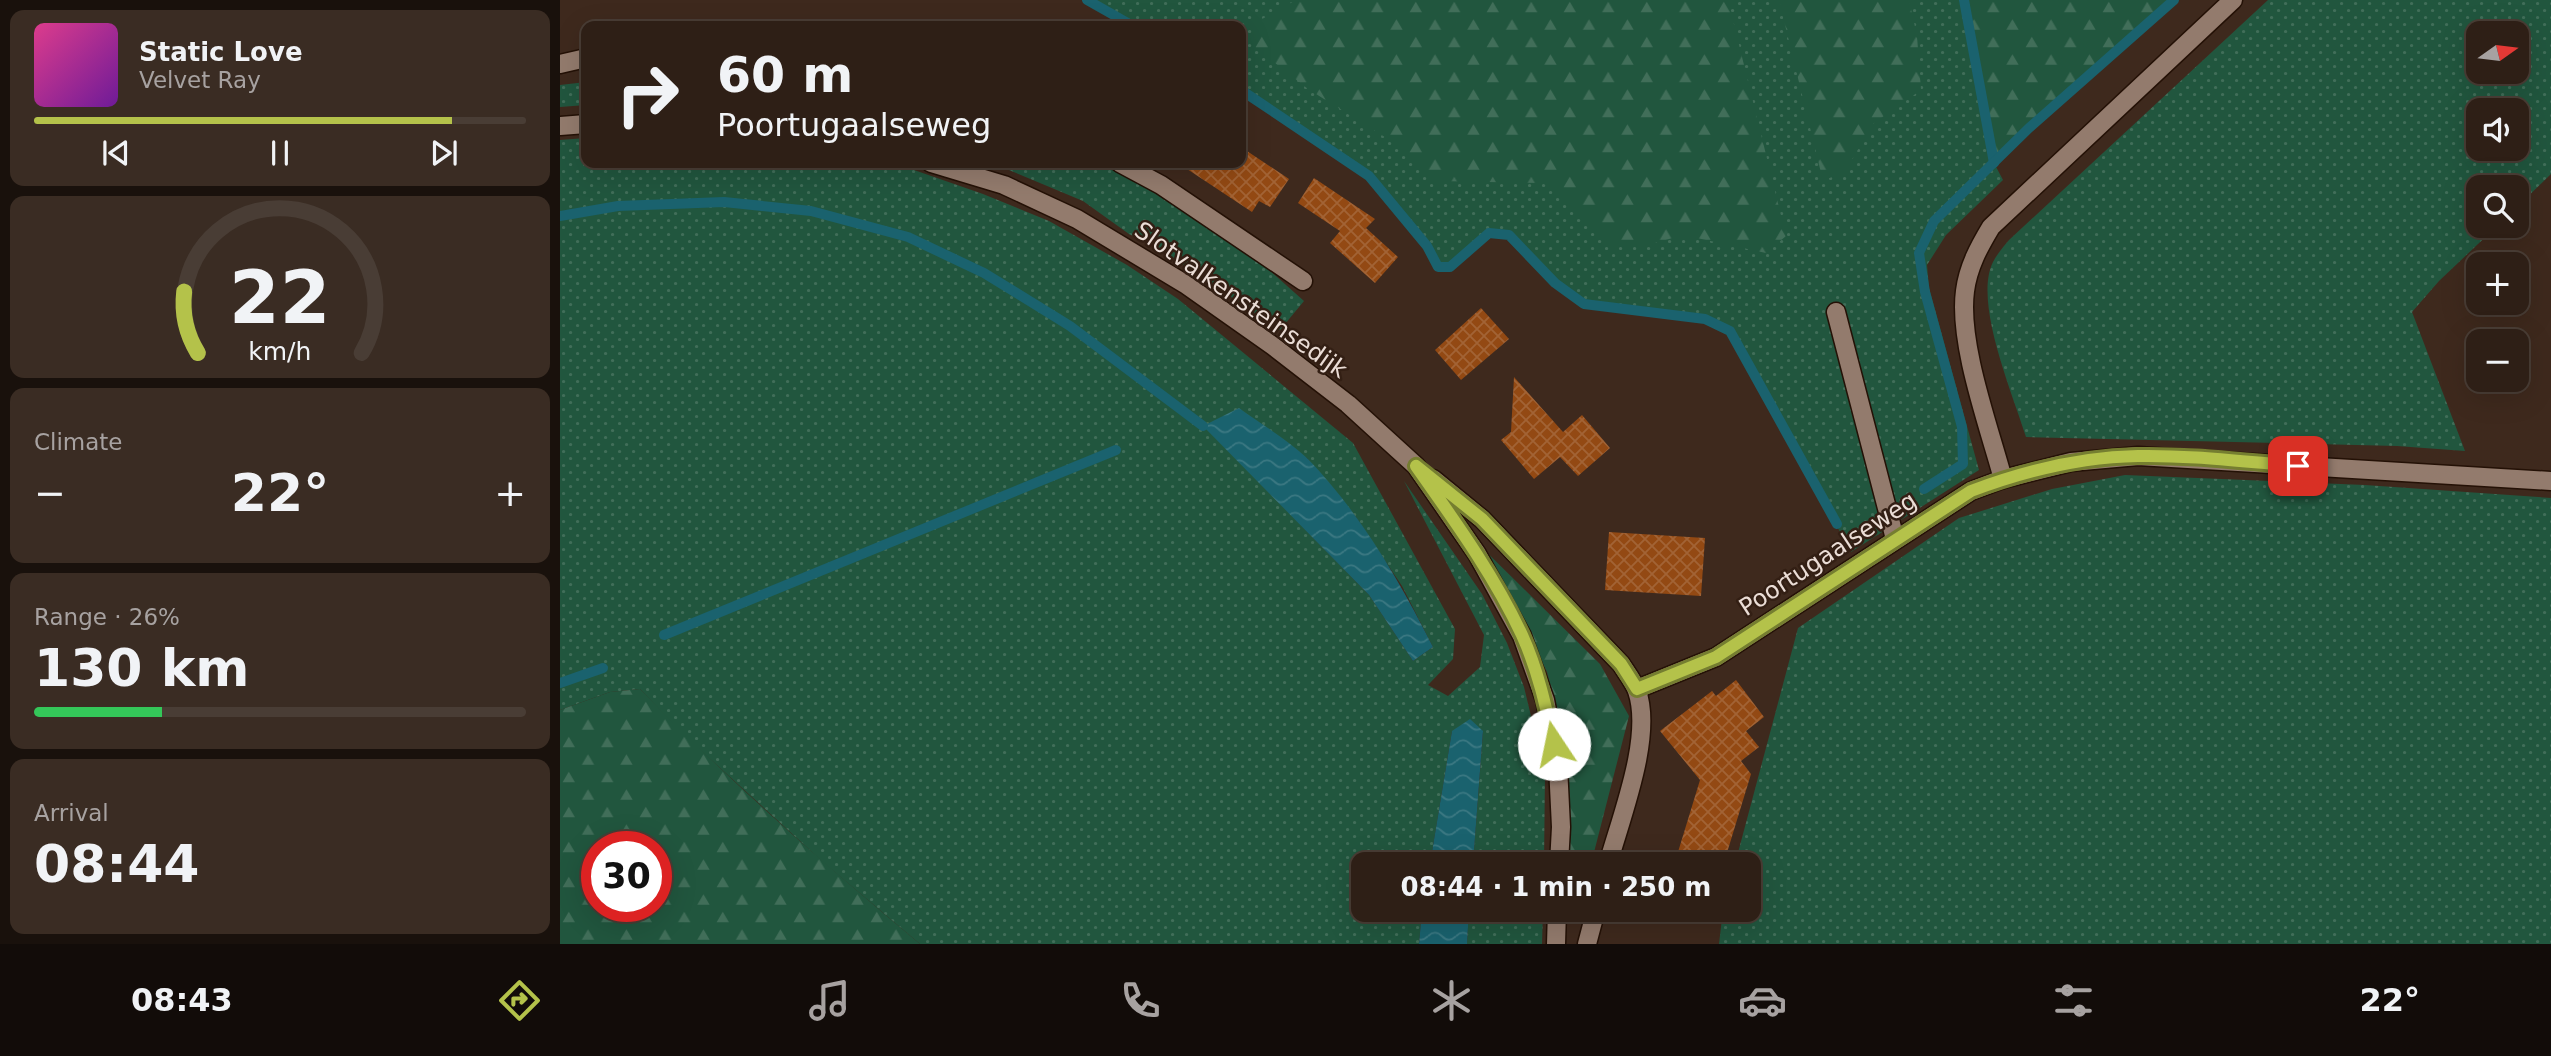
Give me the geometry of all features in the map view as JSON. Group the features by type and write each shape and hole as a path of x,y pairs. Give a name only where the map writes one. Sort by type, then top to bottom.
{"street":[{"path":"2003,479 1966,339 1965,291 1973,256 1991,227 2234,0"},
{"path":"560,64 581,59"},
{"path":"560,126 581,124"},
{"name":"Slotvalkensteinsedijk","path":"969,168 1077,219 1185,284 1273,346 1348,404 1416,466 1477,554 1522,636 1545,700 1558,766 1560,852"},
{"path":"1129,168 1160,185 1303,281"},
{"path":"1836,312 1895,539"},
{"name":"Poortugaalseweg","path":"1637,689 1716,657 1971,491 2003,479 2071,462 2138,456 2551,481"},
{"path":"1416,466 1482,519 1621,664 1637,689 1643,714 1642,740 1611,852"},
{"path":"1556,944 1557,922"},
{"path":"1587,944 1593,922"}],"green space":[{"path":"1296,0 1728,0 1786,236 1766,253 1683,235 1641,247 1608,246 1579,210 1543,183 1438,181 1396,144 1308,89 1255,47 1255,23"},
{"path":"1779,0 1909,0 1917,36 1921,90 1874,123 1845,171 1823,181"},
{"path":"1964,0 1994,163 2003,180 1946,235 1927,265 1929,288 1979,470 1851,552 1730,331 1705,319 1584,304 1555,283 1509,235 1489,234 1450,267 1438,267 1427,246 1369,176 1246,93 1246,21 1124,21 1089,1"},
{"path":"1964,0 2174,0 2029,128 1994,163"},
{"path":"2268,0 2551,0 2551,174 2529,195 2529,175 2466,175 2466,238 2484,238 2470,252 2466,252 2466,255 2412,312 2465,451 2397,446 2026,437 1991,324 1988,279 1999,253 2009,240"},
{"path":"581,83 581,105 560,107 560,85"},
{"path":"581,138 581,168 905,168 983,194 1049,221 1127,265 1178,299 1353,443 1455,629 1453,659 1428,685 1448,696 1480,667 1484,635 1404,481 1482,594 1507,643 1524,687 1545,774 1544,852 1474,852 1483,732 1452,731 1432,852 1351,852 1351,922 1421,922 1419,944 920,944 823,862 684,735 640,689 610,692 560,710 560,140","holes":["1204,426 1307,458 1356,517 1402,586 1433,647 1413,661 1369,595"]},
{"path":"1004,168 1114,168 1168,198 1260,262 1304,301 1280,330 1160,249 1129,234 1083,201"},
{"path":"2125,475 2365,485 2551,498 2551,944 1719,944 1722,922 1761,922 1761,852 1738,852 1798,628 1959,518 2052,489"},
{"path":"1458,524 1600,664 1629,716 1594,852 1567,852 1569,762 1547,672 1529,636"},
{"path":"640,689 707,756 777,820 920,944 560,944 560,710 610,692"},
{"path":"1468,922 1543,922 1542,944 1467,944"}],"water":[{"path":"1239,408 1308,459 1345,502 1378,548 1433,647 1413,661 1369,595 1203,426"},
{"path":"1470,719 1483,731 1474,852 1432,852 1452,731"},
{"path":"1421,922 1468,922 1467,944 1419,944"}],"building":[{"path":"1246,150 1289,179 1270,207 1259,201 1252,212 1186,168 1246,168"},
{"path":"1314,178 1375,219 1366,228 1398,257 1375,283 1330,243 1340,231 1298,203"},
{"path":"1481,308 1509,339 1461,380 1435,350"},
{"path":"1514,377 1563,432 1582,415 1610,448 1578,476 1560,457 1534,479 1501,440 1511,432"},
{"path":"1609,532 1705,538 1701,596 1605,590"},
{"path":"1736,680 1764,717 1746,731 1759,747 1741,761 1751,774 1727,852 1678,852 1700,780 1660,731 1712,691 1716,696"}],"waterway":[{"path":"1087,0 1124,21"},
{"path":"1964,0 1994,163"},
{"path":"1924,489 1963,464 1962,427 1925,292 1919,253 1934,221 2029,128 2174,0"},
{"path":"1246,93 1369,176 1427,246 1438,267 1450,267 1489,233 1509,235 1555,283 1584,304 1705,319 1730,331 1837,524"},
{"path":"560,216 618,206 724,202 811,211 908,237 984,273 1070,326 1203,426"},
{"path":"664,635 1116,450"},
{"path":"560,683 603,668"}],"route":[{"path":"1554,744 1545,700 1522,636 1477,554 1416,466 1482,519 1621,664 1637,689 1716,657 1971,491 2003,479 2071,462 2138,456 2298,466"}]}
